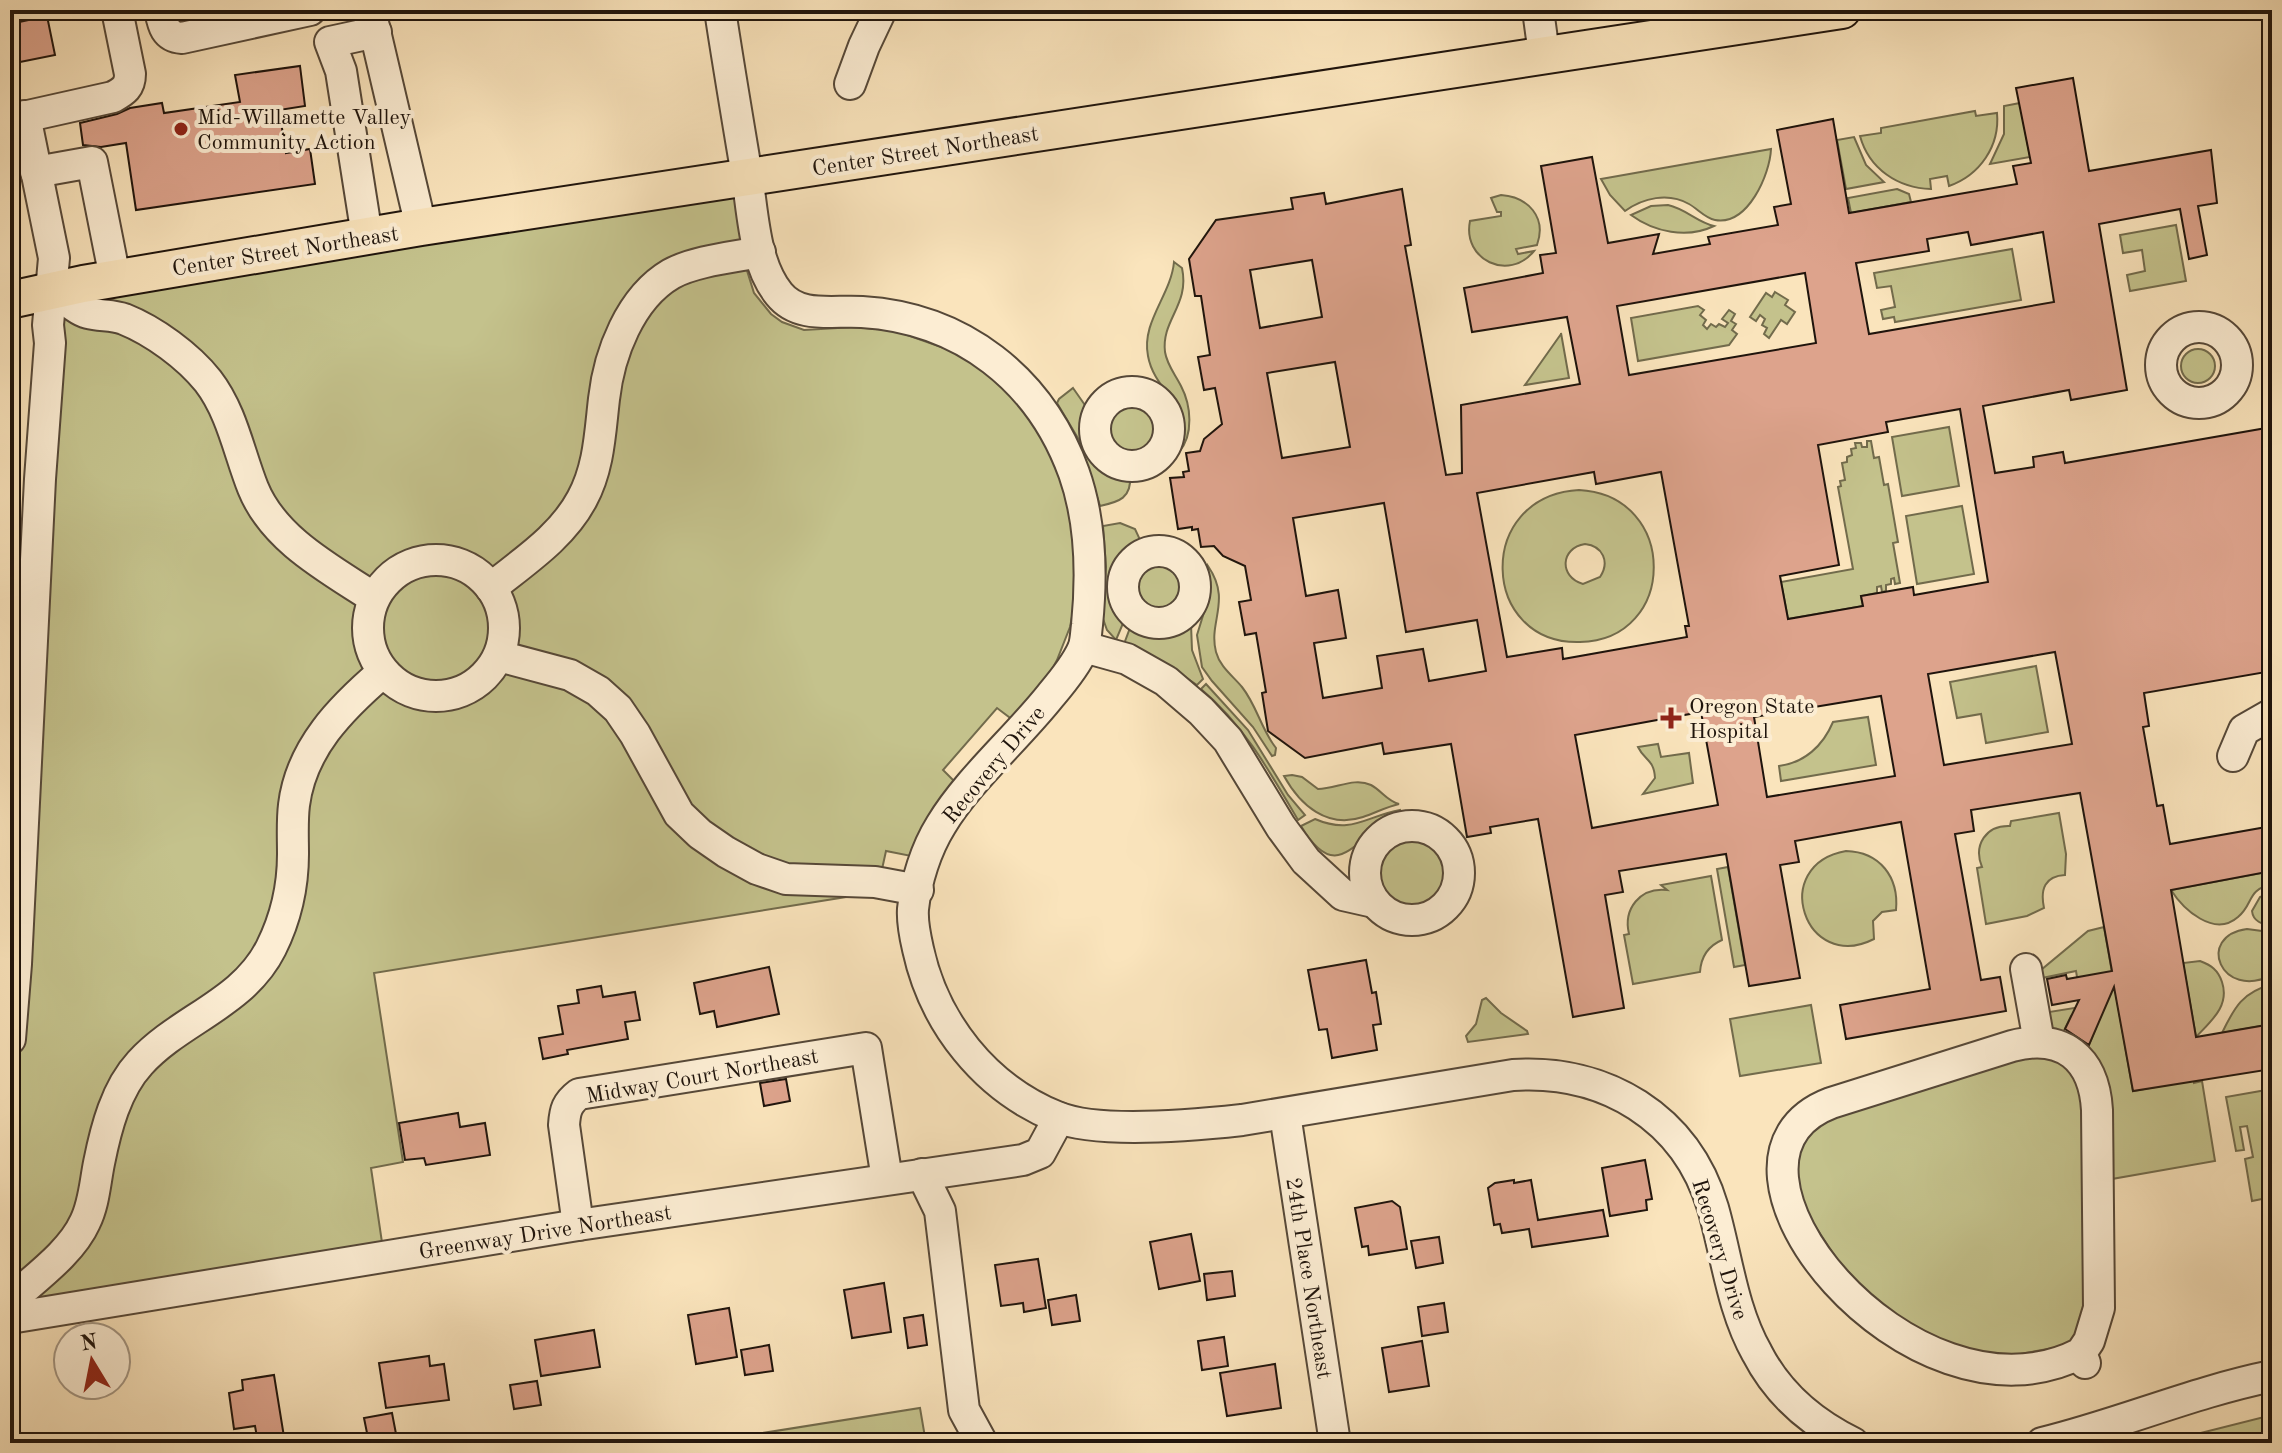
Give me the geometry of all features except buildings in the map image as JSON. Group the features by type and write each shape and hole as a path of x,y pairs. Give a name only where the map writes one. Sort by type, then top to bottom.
{"main road":[{"name":"Center Street Northeast","path":"10,300 53,289 421,227 1842,10"}],"street":[{"path":"10,1039 54,258 36,172 17,118 113,97 124,91 130,82 117,10"},
{"path":"160,10 167,32 173,37 182,38 310,10"},
{"path":"319,10 341,71 367,236"},
{"name":"Recovery Drive","path":"720,10 760,252 776,290 787,303 800,310 861,312 929,323 986,354 1017,381 1040,407 1059,439 1075,477 1090,568 1084,647 1031,720 942,823 929,849 913,910 914,931 922,965 933,998 951,1030 982,1068 1004,1085 1059,1118 1097,1124 1197,1125 1538,1073 1582,1080 1615,1092 1638,1105 1678,1140 1705,1185 1746,1331 1770,1375 1807,1414 1828,1431 1853,1443"},
{"path":"850,84 881,10"},
{"path":"1538,10 1544,54"},
{"path":"330,42 373,21 421,227"},
{"path":"36,172 92,162 115,278"},
{"path":"491,588 548,542 582,499 600,447 604,397 616,349 629,319 650,292 672,273 760,252"},
{"path":"53,289 85,313 125,319 184,359 207,380 229,419 254,490 264,509 281,531 303,551 374,598"},
{"path":"434,560 455,563 477,573 491,588 501,606 503,643 491,670 474,685 456,694 430,697 401,688 383,672 375,659 368,617 374,598 386,580 413,563 434,560"},
{"path":"1084,647 1127,659 1166,681 1201,711 1228,740 1281,827 1306,861 1343,895 1374,902"},
{"path":"499,656 570,675 598,691 618,709 635,734 679,814 726,852 757,869 786,879 875,882 918,890"},
{"path":"10,1301 70,1244 85,1223 108,1127 125,1081 141,1061 166,1041 234,995 252,977 269,952 288,904 292,880 294,805 310,753 350,700 383,672"},
{"path":"2233,756 2244,730 2272,714"},
{"path":"2026,969 2039,1042"},
{"path":"2039,1042 2064,1049 2084,1064 2091,1073 2096,1095 2099,1308 2083,1358 2042,1369 1998,1370 1938,1354 1897,1334 1859,1306 1819,1262 1801,1233 1783,1182 1784,1154 1791,1132 1806,1115 1818,1108 2012,1046 2039,1042"},
{"name":"Midway Court Northeast","path":"578,1225 564,1125 565,1110 579,1094 866,1048 887,1179"},
{"name":"24th Place Northeast","path":"1285,1114 1335,1443"},
{"name":"Greenway Drive Northeast","path":"10,1318 578,1225 1023,1160 1040,1153 1059,1118"},
{"path":"922,1174 940,1211 964,1410 982,1443"},
{"path":"2042,1443 2086,1432 2196,1394 2272,1376"}],"shaded area":[{"path":"2020,103 2030,157 1990,164 2004,134 2004,106"},
{"path":"1975,111 1976,116 1997,113 1995,137 1979,167 1949,186 1947,176 1930,179 1931,189 1896,180 1870,158 1860,136 1881,133 1881,128"},
{"path":"1854,137 1866,165 1884,182 1846,189 1837,140"},
{"path":"1771,149 1762,184 1755,196 1738,215 1727,220 1711,219 1689,204 1673,198 1648,200 1625,211 1601,179"},
{"path":"747,176 745,264 754,293 771,314 804,330 855,327 896,331 958,353 1006,387 1053,451 1076,530 1076,597 1070,627 1049,675 1013,720 997,708 943,770 956,783 911,856 886,851 877,892 374,973 403,1162 371,1168 384,1256 10,1318 10,1039 53,289"},
{"path":"1897,189 1909,194 1911,202 1851,213 1848,198"},
{"path":"1501,195 1527,204 1537,217 1539,226 1537,245 1516,249 1518,254 1534,251 1512,265 1490,262 1480,256 1469,235 1470,221 1501,216 1491,198"},
{"path":"1668,205 1714,226 1693,232 1671,232 1650,226 1631,215 1651,206"},
{"path":"2176,225 2186,281 2130,291 2127,275 2145,271 2142,250 2123,253 2120,235"},
{"path":"2012,249 2021,300 1895,322 1894,317 1883,319 1881,310 1895,307 1891,286 1877,288 1874,273"},
{"path":"1174,262 1182,268 1182,292 1167,331 1165,352 1189,411 1189,429 1179,452 1183,423 1152,369 1147,344 1152,320 1168,286"},
{"path":"1775,292 1788,300 1785,305 1795,312 1787,324 1781,320 1769,338 1764,334 1767,328 1762,325 1765,319 1760,315 1756,321 1750,317 1766,293 1772,297"},
{"path":"1698,306 1704,310 1700,315 1706,320 1703,325 1707,329 1711,324 1725,327 1728,323 1722,319 1729,310 1735,314 1731,321 1736,324 1732,330 1737,334 1729,345 1638,361 1631,318"},
{"path":"1561,334 1569,378 1525,385"},
{"path":"2198,349 2210,354 2215,366 2210,378 2198,383 2186,378 2181,366 2186,354"},
{"path":"1073,388 1087,408 1087,438 1094,455 1109,470 1130,475 1126,494 1113,503 1100,506 1079,440 1057,403"},
{"path":"1132,402 1151,410 1159,429 1151,448 1132,456 1113,448 1105,429 1113,410"},
{"path":"1949,427 1959,486 1902,496 1892,437"},
{"path":"1867,441 1871,441 1874,458 1879,457 1884,485 1888,484 1898,542 1893,543 1900,583 1895,584 1894,578 1891,579 1886,591 1882,592 1881,586 1877,587 1877,593 1861,596 1863,606 1788,619 1781,582 1853,569 1838,487 1841,486 1840,481 1845,480 1842,463 1852,455 1851,449 1856,448 1855,443 1867,447"},
{"path":"1579,490 1612,498 1635,516 1649,540 1654,567 1649,594 1635,618 1612,635 1580,642 1547,637 1523,620 1508,597 1503,569 1507,542 1521,517 1545,498","holes":["1591,545 1603,556 1603,571 1600,577 1583,584 1566,569 1567,557 1577,547"]},
{"path":"1962,506 1974,574 1917,584 1906,516"},
{"path":"1120,523 1135,529 1142,544 1122,560 1114,578 1116,598 1124,621 1116,640 1107,630 1102,616 1106,567 1103,526"},
{"path":"1159,560 1178,568 1186,587 1178,606 1159,614 1140,606 1132,587 1140,568"},
{"path":"1208,566 1215,578 1219,600 1214,641 1216,652 1224,667 1247,694 1276,748 1275,755 1272,756 1253,727 1202,667 1197,635 1209,596"},
{"path":"1191,624 1192,650 1203,679 1197,685 1166,664 1124,644 1133,626 1161,633"},
{"path":"2036,666 2048,732 1986,743 1981,714 1957,718 1950,682"},
{"path":"1206,684 1248,730 1288,795 1305,815 1298,820 1243,734 1201,689"},
{"path":"1868,717 1876,765 1781,781 1779,766 1797,761 1812,752 1833,722"},
{"path":"1658,744 1661,757 1689,753 1693,783 1643,794 1655,778 1651,763 1638,747"},
{"path":"1284,776 1302,777 1318,789 1365,783 1399,804 1350,820 1326,817 1298,796"},
{"path":"1400,810 1401,816 1386,822 1339,855 1327,854 1315,845 1301,826 1315,819 1349,825"},
{"path":"2059,813 2066,854 2065,875 2053,878 2046,885 2044,908 2027,916 1986,924 1977,868 1982,867 1979,851 1984,838 1994,829 2010,826 2011,821"},
{"path":"1412,838 1436,848 1446,872 1436,896 1412,906 1388,896 1378,872 1388,848"},
{"path":"1846,851 1858,852 1878,861 1890,877 1896,898 1896,910 1882,912 1873,921 1874,939 1850,946 1830,942 1814,930 1805,913 1802,894 1808,876 1822,860"},
{"path":"1728,867 1745,965 1734,967 1717,869"},
{"path":"2272,871 2272,884 2258,890 2243,912 2229,923 2209,923 2200,918 2183,905 2171,890"},
{"path":"1711,876 1722,940 1706,953 1700,972 1633,984 1624,935 1629,934 1631,908 1649,892 1667,890 1661,885"},
{"path":"2272,892 2272,925 2268,925 2256,920 2252,911 2260,897"},
{"path":"2104,927 2133,1091 2202,1081 2215,1161 2106,1180 2085,1054 2096,1028 2071,1016 2060,1039 2048,1035 2049,1012 2087,1006 2082,977 2077,977 2076,971 2042,978 2041,970 2088,931"},
{"path":"2247,929 2262,931 2272,937 2272,975 2254,981 2239,980 2228,974 2221,964 2219,953 2222,943 2231,934"},
{"path":"2200,961 2218,974 2224,991 2218,1012 2196,1037 2183,963"},
{"path":"2272,985 2272,1024 2222,1033 2247,996"},
{"path":"1486,998 1528,1034 1468,1042 1466,1036 1476,1024 1482,1000"},
{"path":"1811,1005 1821,1063 1740,1076 1730,1019"},
{"path":"2035,1048 2083,1077 2092,1293 2076,1344 1981,1361 1867,1305 1792,1191 1803,1129"},
{"path":"2272,1089 2272,1197 2252,1201 2245,1159 2253,1157 2247,1126 2240,1127 2244,1150 2236,1151 2226,1097"},
{"path":"920,1408 926,1443 700,1443"},
{"path":"2272,1415 2272,1443 2161,1443"}],"place":[{"name":"Mid-Willamette Valley Community Action","path":"181,129"},
{"name":"Oregon State Hospital","path":"1671,718"}]}
